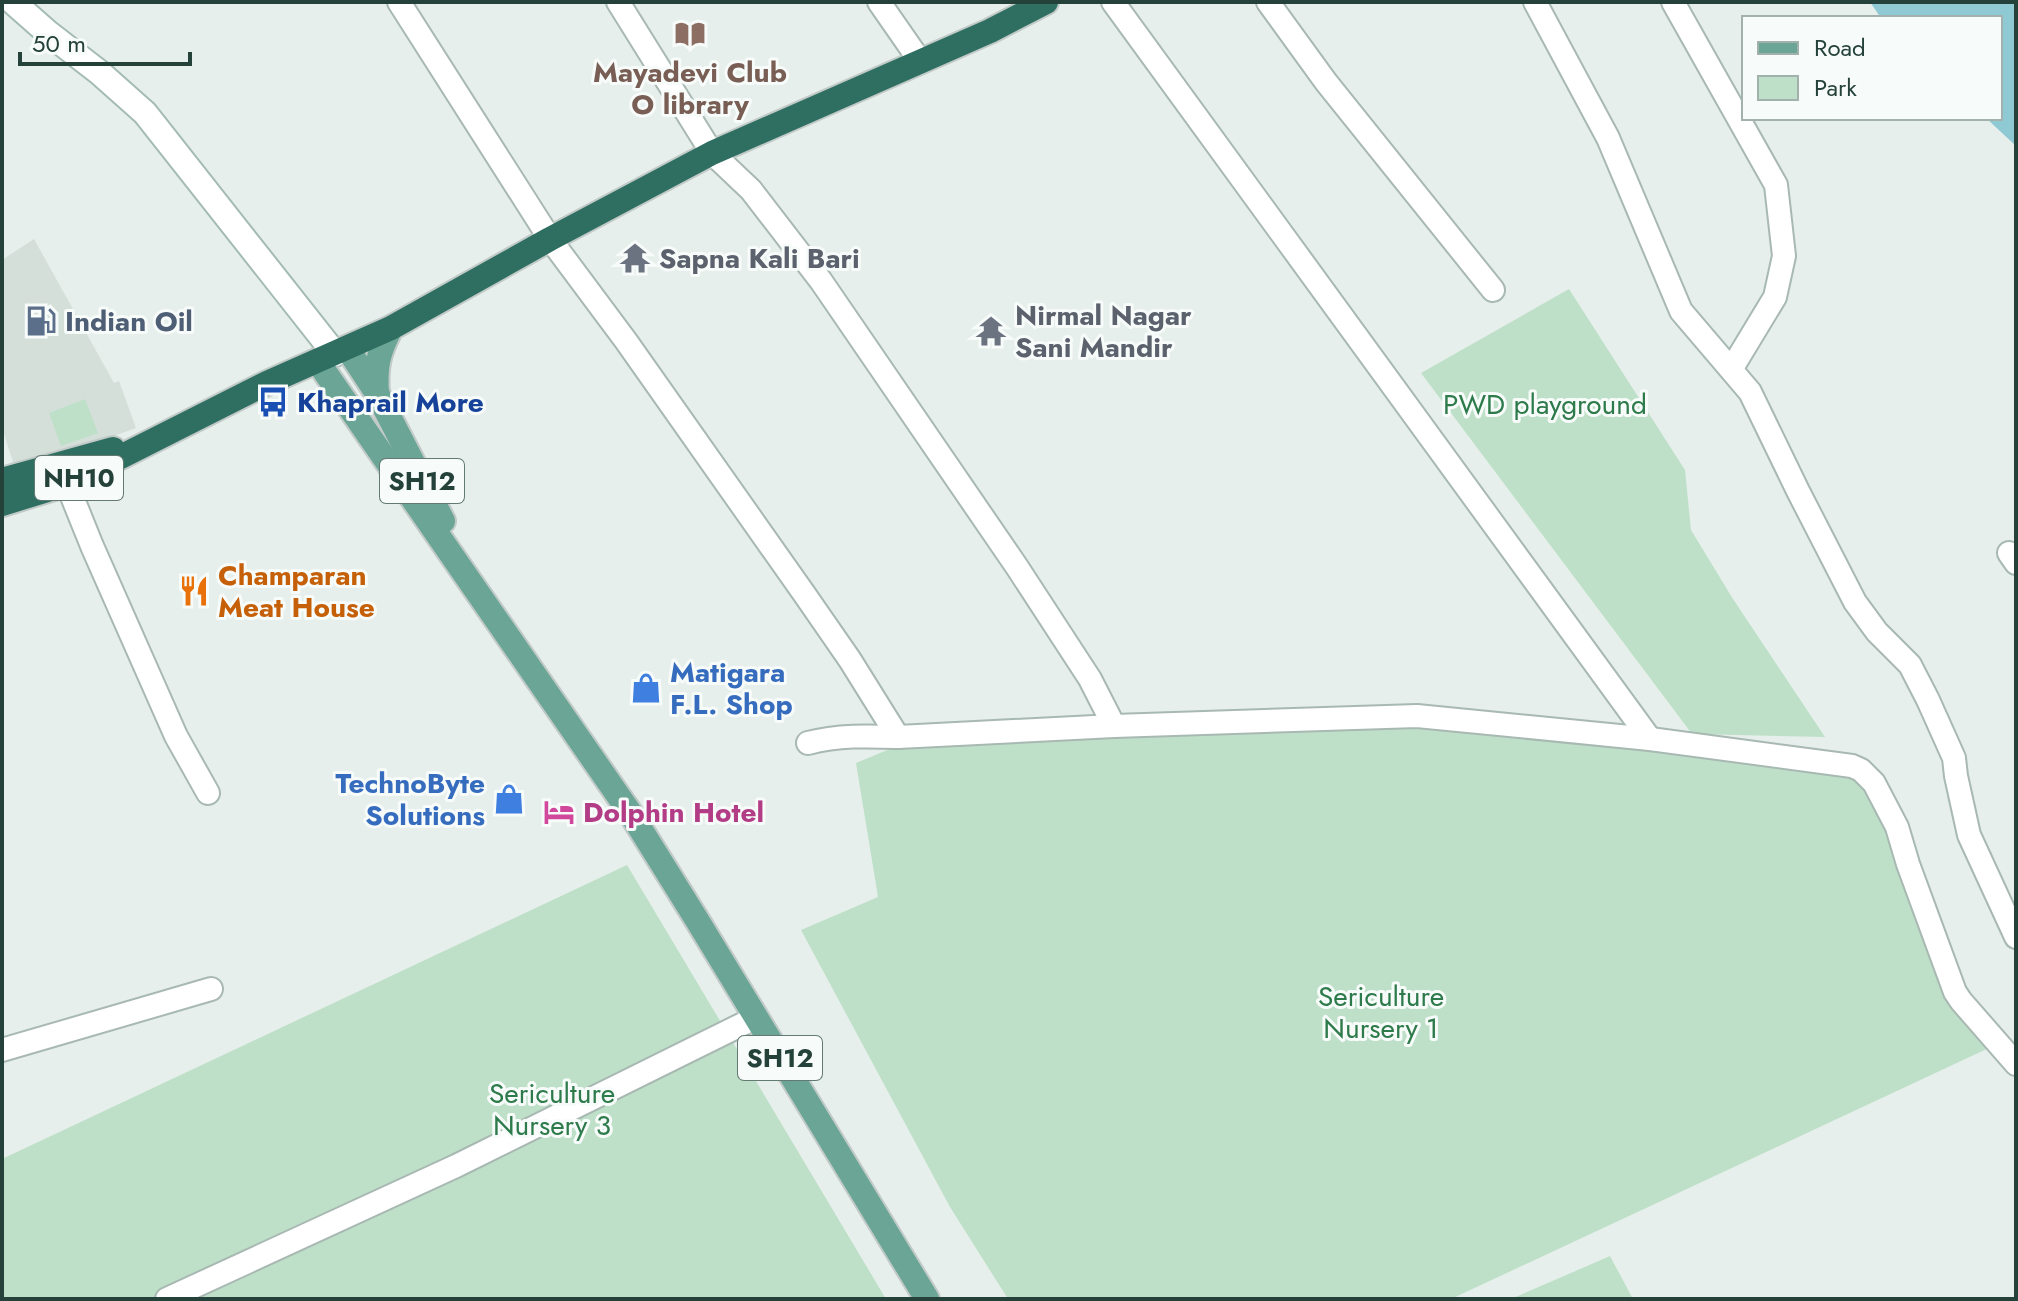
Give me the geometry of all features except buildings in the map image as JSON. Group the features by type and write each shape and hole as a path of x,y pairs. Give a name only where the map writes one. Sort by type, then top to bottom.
{"highway":[{"name":"NH10","path":"2,504 67,484 267,383 391,328 712,153 990,31 1046,2"},
{"path":"2,480 151,442"}],"main road":[{"path":"378,395 376,366 391,328"},
{"name":"SH12","path":"334,355 378,395 493,616"},
{"name":"SH12","path":"334,355 493,616 633,817 927,1299"}],"street":[{"path":"13,2 145,113 334,355"},
{"path":"399,2 550,239 626,341 823,621 898,737"},
{"path":"618,2 712,153 751,190 821,281 1017,567 1090,679 1114,726"},
{"path":"879,2 920,61"},
{"path":"1113,2 1650,739"},
{"path":"1268,2 1326,82 1493,290"},
{"path":"1535,2 1608,138 1681,311 1750,392 1855,602 1877,632 1910,665 1954,758 1969,835 2016,937"},
{"path":"1673,2 1776,185 1784,256 1775,297 1732,368"},
{"path":"67,484 176,736 208,793"},
{"path":"808,743 838,738 1417,716 1650,739 1840,763 1868,775 1881,795 1897,827 1955,992 2016,1064"},
{"path":"2,1050 211,989"},
{"path":"167,1299 456,1166 755,1018"}],"shaded area":[{"name":"Indian Oil","path":"34,239 114,383 119,381 136,428 16,471 2,428 2,260"}],"green space":[{"name":"PWD playground","path":"1569,289 1685,470 1691,530 1825,737 1692,734 1421,373"},
{"path":"85,399 98,433 61,446 49,413"},
{"name":"Sericulture Nursery 1","path":"1408,724 1848,772 1865,784 1991,1047 1451,1299 1008,1299 950,1207 801,930 878,897 856,763 897,746"},
{"name":"Sericulture Nursery 3","path":"627,865 886,1299 2,1299 2,1159"},
{"path":"1610,1256 1633,1299 1511,1299"}],"water":[{"path":"1870,2 2016,2 2016,146 1988,120 2002,120 2002,16 1880,16"}],"place":[{"name":"Mayadevi Club O library","path":"690,34"},
{"name":"Sapna Kali Bari","path":"635,258"},
{"name":"Indian Oil","path":"41,321"},
{"name":"Nirmal Nagar Sani Mandir","path":"991,331"},
{"name":"Khaprail More","path":"273,402"},
{"name":"Champaran Meat House","path":"194,591"},
{"name":"Matigara F.L. Shop","path":"646,688"},
{"name":"TechnoByte Solutions","path":"509,799"},
{"name":"Dolphin Hotel","path":"559,812"}]}
